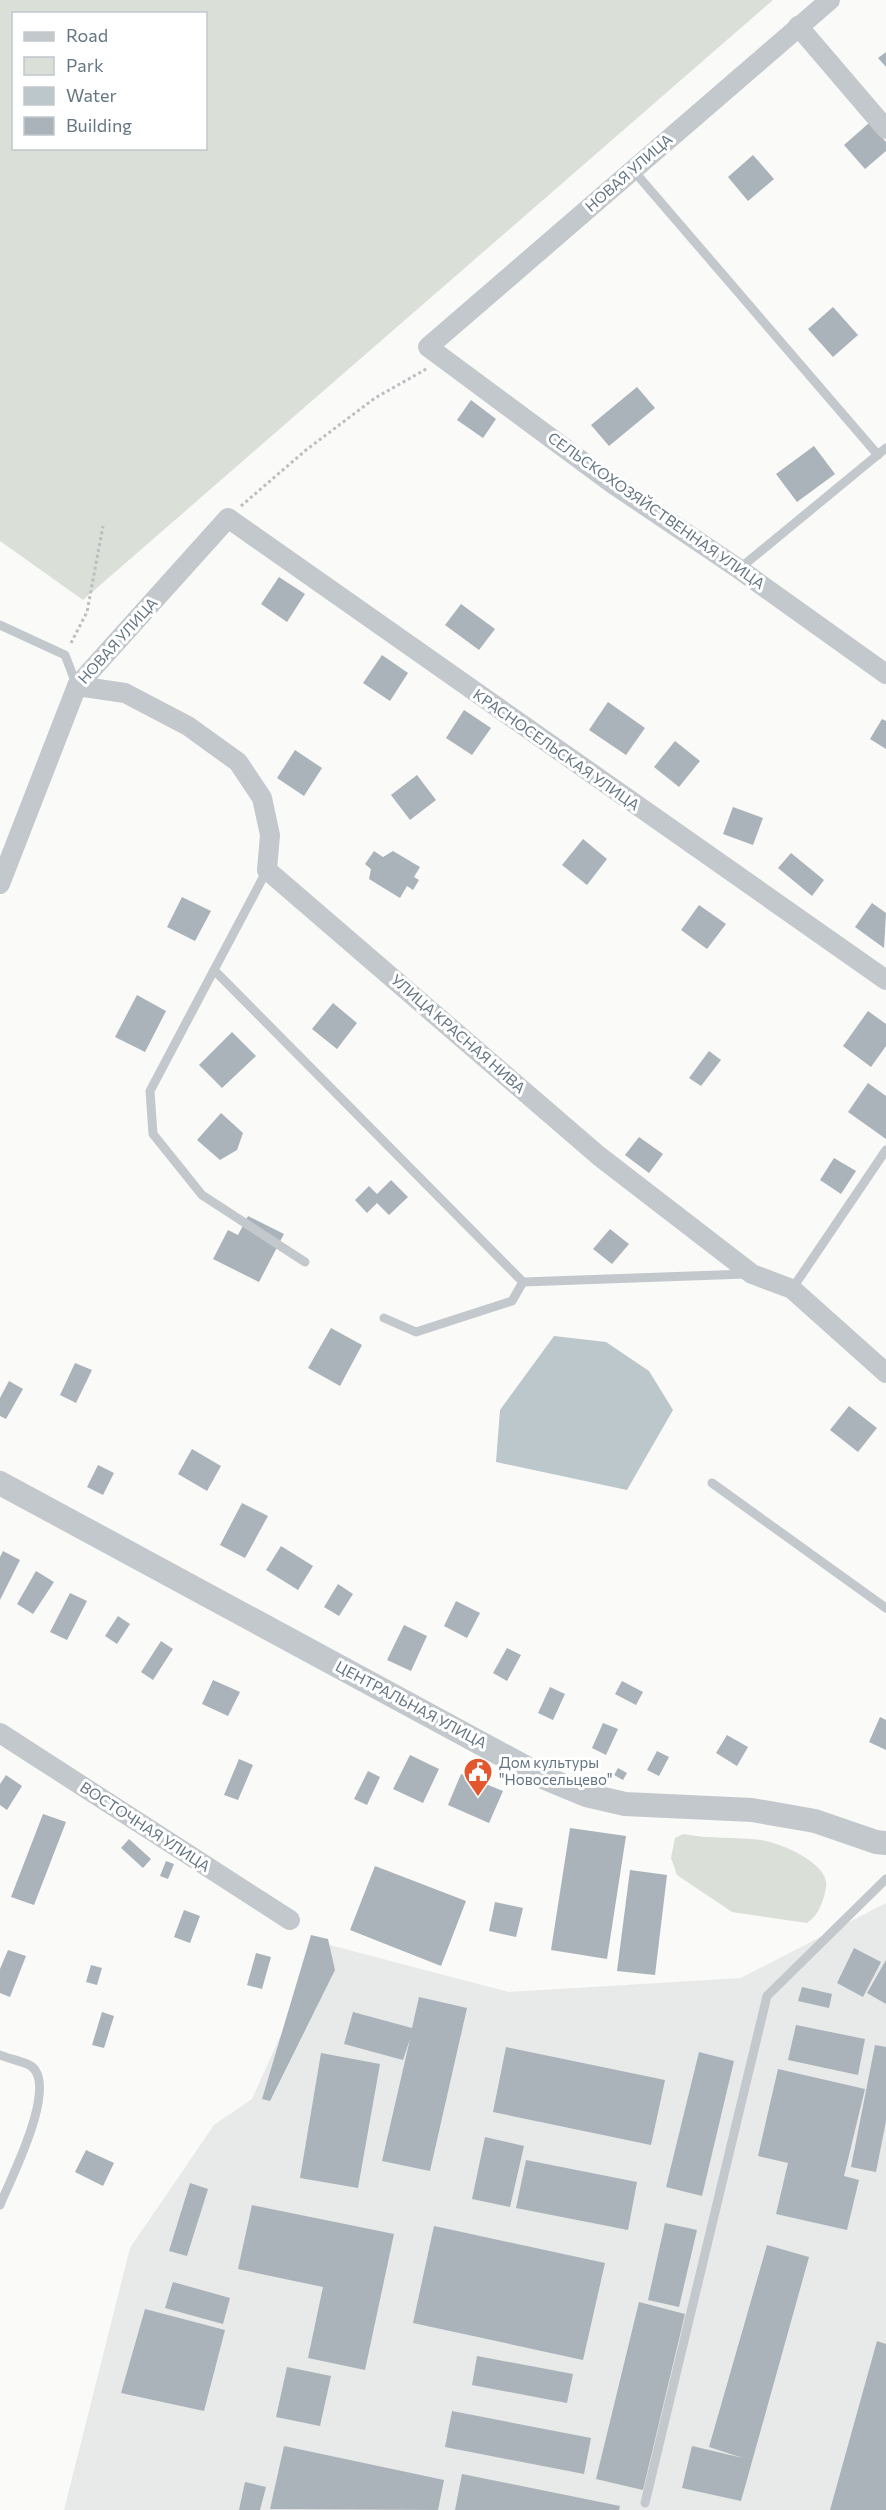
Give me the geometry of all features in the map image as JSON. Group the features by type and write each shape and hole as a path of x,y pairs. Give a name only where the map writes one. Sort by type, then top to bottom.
{"street":[{"name":"НОВАЯ УЛИЦА","path":"435,352 633,170 830,0"},
{"path":"798,27 886,129"},
{"name":"СЕЛЬСКОХОЗЯЙСТВЕННАЯ УЛИЦА","path":"435,352 613,484 739,569 886,674"},
{"name":"НОВАЯ УЛИЦА","path":"0,884 78,686 228,518"},
{"name":"КРАСНОСЕЛЬСКАЯ УЛИЦА","path":"228,518 886,980"},
{"path":"78,686 125,693 188,726 238,762 262,798 270,836 267,870"},
{"name":"УЛИЦА КРАСНАЯ НИВА","path":"267,870 599,1156 752,1274 792,1289 886,1373"},
{"name":"ЦЕНТРАЛЬНАЯ УЛИЦА","path":"0,1483 544,1778 586,1795 626,1804 752,1810 815,1821 876,1842 886,1843"},
{"name":"ВОСТОЧНАЯ УЛИЦА","path":"0,1733 290,1920"}],"lane":[{"path":"633,170 878,455"},
{"path":"739,569 886,448"},
{"path":"0,625 65,655 78,686"},
{"path":"267,870 150,1091 153,1134 202,1195 305,1262"},
{"path":"214,970 523,1281 752,1274"},
{"path":"792,1289 886,1150"},
{"path":"384,1318 416,1332 512,1300 523,1281"},
{"path":"712,1483 886,1608"},
{"path":"645,2503 767,1996 886,1879"},
{"path":"0,2055 31,2066 39,2080 40,2089 37,2113 0,2205"}],"path":[{"path":"228,518 306,450 375,398 425,370 435,352"},
{"path":"65,655 87,612 103,526"}],"shaded area":[{"path":"886,1903 886,2510 64,2510 130,2248 214,2125 252,2099 322,1943 509,1992 741,1978"}],"green space":[{"path":"0,0 773,0 83,600 0,541"},
{"path":"683,1834 761,1840 792,1850 813,1863 826,1879 822,1903 807,1923 732,1912 677,1875 671,1858 675,1838"}],"water":[{"path":"554,1336 606,1342 649,1371 673,1410 627,1490 496,1462 500,1410"}],"building":[{"path":"886,52 886,67 878,58"},
{"path":"869,123 886,142 886,151 865,169 844,145"},
{"path":"753,155 774,179 748,201 728,177"},
{"path":"833,307 858,335 833,357 808,329"},
{"path":"637,387 655,408 609,446 591,425"},
{"path":"471,400 496,419 483,438 457,420"},
{"path":"814,446 835,474 797,502 776,474"},
{"path":"279,577 305,594 287,622 261,604"},
{"path":"461,604 495,629 479,650 445,625"},
{"path":"382,655 408,673 390,701 363,683"},
{"path":"608,702 645,728 626,755 589,730"},
{"path":"464,710 491,728 472,755 446,738"},
{"path":"882,719 886,721 886,749 870,739"},
{"path":"675,741 700,761 679,787 654,767"},
{"path":"295,750 322,768 304,796 277,778"},
{"path":"417,775 436,800 410,820 391,795"},
{"path":"733,807 763,818 753,845 723,834"},
{"path":"583,839 607,859 587,885 562,865"},
{"path":"374,851 383,857 393,851 420,867 414,877 419,880 413,890 407,886 400,898 369,879 371,869 365,864"},
{"path":"791,853 824,880 812,896 778,868"},
{"path":"182,897 211,911 195,941 167,927"},
{"path":"872,903 886,913 884,948 855,927"},
{"path":"699,905 726,924 707,949 681,930"},
{"path":"137,995 166,1011 145,1052 115,1037"},
{"path":"333,1003 357,1023 337,1049 312,1029"},
{"path":"868,1011 886,1024 886,1046 871,1067 843,1046"},
{"path":"232,1032 256,1056 222,1088 199,1065"},
{"path":"709,1051 721,1060 701,1086 689,1078"},
{"path":"868,1083 886,1096 886,1139 848,1112"},
{"path":"221,1113 243,1133 237,1150 220,1160 197,1140"},
{"path":"639,1137 663,1154 649,1173 625,1155"},
{"path":"834,1158 856,1171 841,1194 820,1180"},
{"path":"391,1180 408,1197 389,1215 377,1203 367,1213 355,1200 369,1186 377,1194"},
{"path":"248,1216 284,1234 259,1282 213,1259 228,1230 238,1235"},
{"path":"610,1229 629,1244 612,1264 593,1249"},
{"path":"331,1328 362,1345 340,1386 308,1368"},
{"path":"75,1363 92,1370 76,1403 60,1395"},
{"path":"9,1381 23,1389 6,1419 0,1416 0,1398"},
{"path":"849,1406 877,1428 858,1452 830,1430"},
{"path":"192,1449 221,1466 207,1491 178,1474"},
{"path":"98,1465 114,1473 103,1495 87,1487"},
{"path":"242,1503 268,1516 245,1558 220,1545"},
{"path":"281,1546 313,1566 298,1590 266,1570"},
{"path":"3,1551 20,1560 0,1600 0,1557"},
{"path":"36,1571 54,1582 33,1614 17,1604"},
{"path":"338,1584 353,1594 339,1616 324,1607"},
{"path":"70,1593 87,1601 67,1640 50,1632"},
{"path":"456,1601 480,1613 467,1638 444,1626"},
{"path":"118,1616 130,1624 117,1644 105,1636"},
{"path":"404,1625 427,1636 411,1671 387,1660"},
{"path":"161,1641 173,1649 153,1680 141,1672"},
{"path":"507,1648 521,1655 507,1681 493,1673"},
{"path":"213,1680 240,1692 228,1716 202,1704"},
{"path":"622,1681 643,1692 636,1705 615,1694"},
{"path":"550,1687 565,1694 553,1720 538,1713"},
{"path":"880,1717 886,1720 886,1750 869,1742"},
{"path":"603,1723 618,1729 606,1755 592,1748"},
{"path":"727,1735 748,1747 737,1766 716,1753"},
{"path":"657,1751 669,1757 659,1776 647,1770"},
{"path":"410,1755 439,1769 423,1803 393,1789"},
{"path":"239,1759 253,1765 238,1800 224,1795"},
{"path":"618,1768 627,1773 623,1780 614,1775"},
{"path":"368,1771 380,1777 367,1805 354,1799"},
{"path":"461,1774 503,1791 489,1823 448,1805"},
{"path":"6,1775 22,1786 7,1810 0,1805 0,1784"},
{"path":"43,1814 66,1822 34,1905 11,1897"},
{"path":"570,1828 626,1836 607,1959 551,1950"},
{"path":"129,1839 151,1859 143,1868 121,1848"},
{"path":"166,1861 174,1864 168,1879 160,1876"},
{"path":"375,1866 466,1901 441,1966 350,1930"},
{"path":"630,1870 667,1875 655,1975 617,1971"},
{"path":"495,1902 523,1908 516,1937 489,1931"},
{"path":"184,1910 200,1916 190,1943 174,1937"},
{"path":"311,1935 328,1939 335,1970 270,2101 262,2099"},
{"path":"854,1948 881,1962 863,1997 837,1983"},
{"path":"8,1950 26,1956 10,1997 0,1993 0,1969"},
{"path":"256,1953 271,1957 262,1989 247,1985"},
{"path":"886,1960 886,2004 867,1993"},
{"path":"91,1965 102,1968 97,1985 86,1982"},
{"path":"802,1987 832,1994 829,2008 798,2001"},
{"path":"419,1997 467,2008 430,2171 382,2161 410,2039 403,2060 344,2044 353,2012 412,2028"},
{"path":"102,2012 114,2016 104,2048 92,2045"},
{"path":"796,2025 865,2039 858,2075 788,2060"},
{"path":"875,2045 886,2047 886,2121 876,2172 851,2167"},
{"path":"506,2047 665,2080 651,2145 493,2112"},
{"path":"699,2052 734,2061 702,2196 666,2187"},
{"path":"321,2053 380,2064 358,2188 300,2178"},
{"path":"778,2069 865,2089 844,2176 859,2180 847,2230 776,2214 788,2163 758,2156"},
{"path":"485,2137 524,2146 510,2207 472,2199"},
{"path":"86,2150 114,2163 103,2186 75,2172"},
{"path":"526,2160 637,2182 628,2230 516,2208"},
{"path":"190,2183 208,2189 187,2256 169,2251"},
{"path":"252,2205 394,2234 365,2370 308,2358 323,2287 238,2269"},
{"path":"665,2223 697,2230 679,2307 648,2300"},
{"path":"434,2226 605,2263 583,2360 413,2323"},
{"path":"767,2245 809,2257 741,2501 682,2488 692,2446 743,2458 709,2447"},
{"path":"173,2282 230,2298 223,2324 165,2308"},
{"path":"639,2302 685,2314 643,2490 596,2479"},
{"path":"145,2309 225,2330 204,2411 121,2393"},
{"path":"877,2341 886,2344 886,2510 830,2510"},
{"path":"477,2356 573,2374 567,2403 472,2385"},
{"path":"287,2367 331,2376 320,2426 276,2417"},
{"path":"452,2411 591,2438 584,2474 445,2447"},
{"path":"284,2446 444,2480 438,2510 270,2509"},
{"path":"462,2474 620,2506 619,2510 455,2510"},
{"path":"245,2482 266,2487 260,2510 239,2510"}],"place":[{"name":"Дом культуры \"Новосельцево\"","path":"478,1798"}]}
